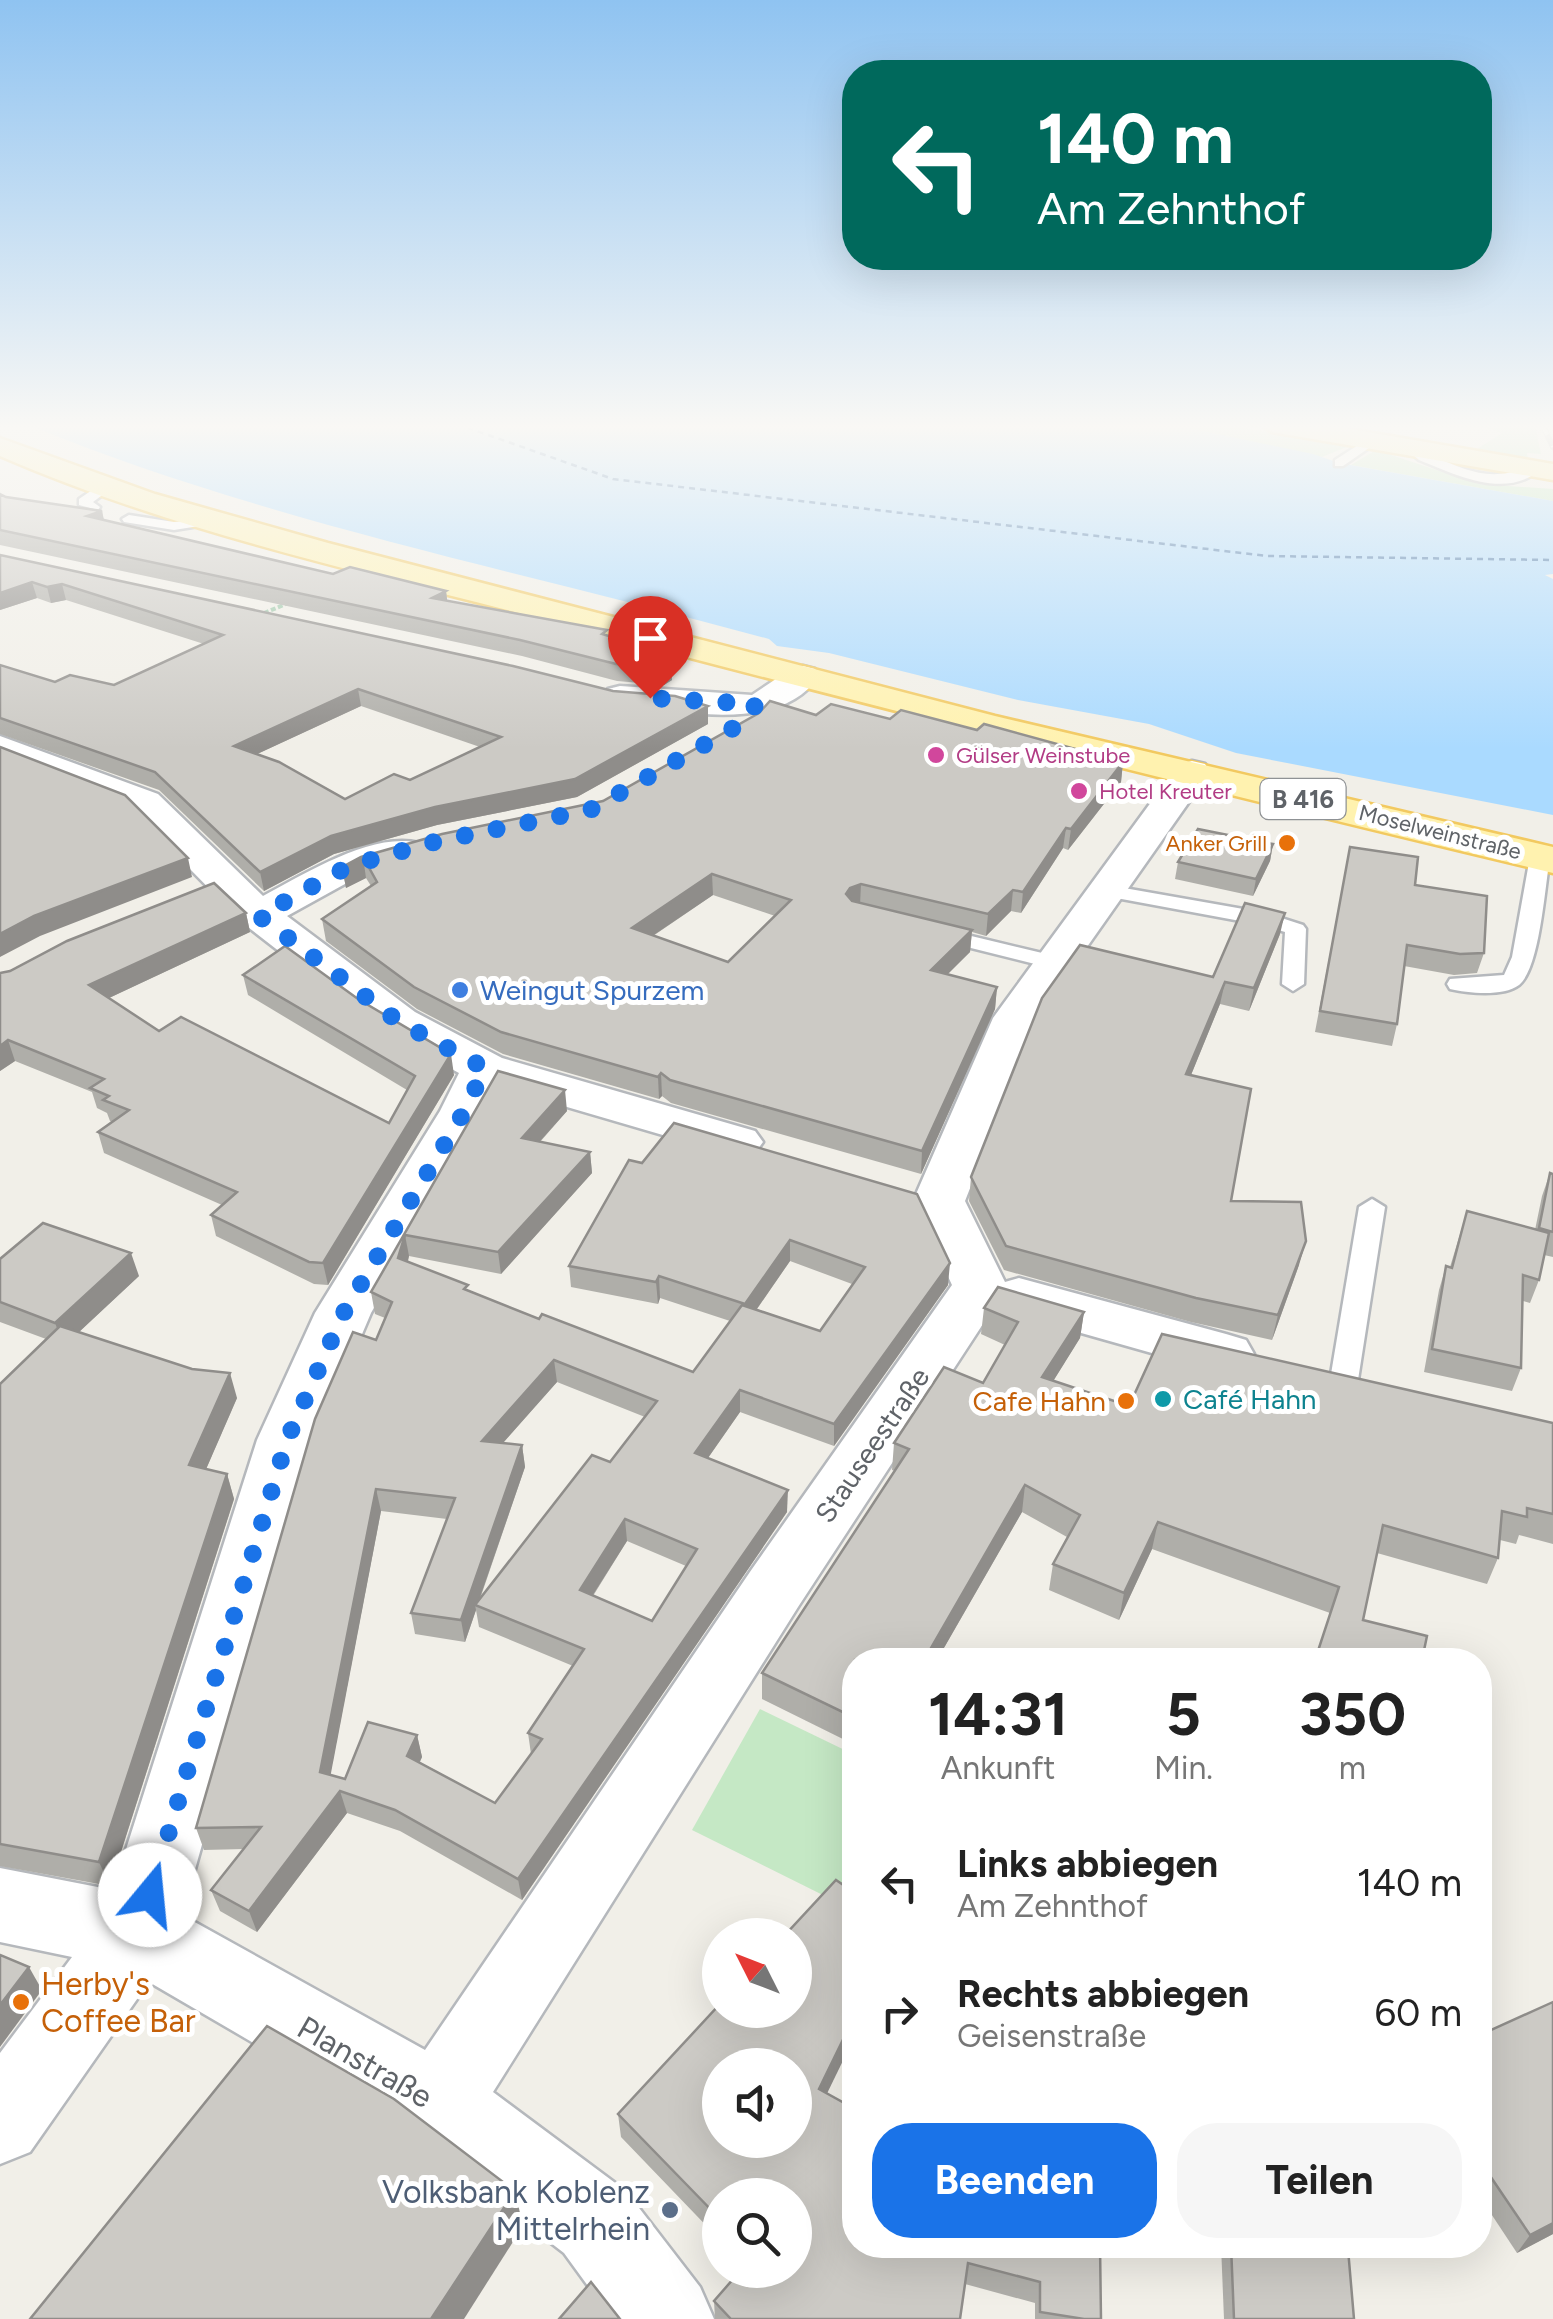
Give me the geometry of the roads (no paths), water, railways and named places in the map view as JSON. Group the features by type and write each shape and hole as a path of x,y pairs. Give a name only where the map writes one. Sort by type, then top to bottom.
{"main road":[{"name":"B 416","path":"257,532 803,676"},
{"name":"Moselweinstraße","path":"803,676 990,726 1547,858"}],"street":[{"path":"596,690 615,695 756,704 777,696 803,676"},
{"path":"710,742 744,722 756,704"},
{"path":"0,747 145,802 208,889 259,916 399,1022 485,1068 769,1151"},
{"path":"1192,772 1015,1018 920,1196 980,1286 1190,1346 1401,1393"},
{"path":"259,916 349,866 438,841"},
{"path":"0,2122 138,1933 287,1440 343,1314 464,1112 485,1068"},
{"name":"Stauseestraße","path":"438,2103 775,1588 980,1286"},
{"name":"Planstraße","path":"0,1905 138,1933 438,2103 596,2222 668,2319"}],"lane":[{"path":"1458,984 1501,985 1514,979 1547,858"},
{"path":"1107,891 1266,919 1296,928 1293,984"},
{"path":"912,928 1055,963"},
{"path":"1344,1380 1372,1206"}],"water":[{"path":"355,532 1553,532 1553,574 1545,575 1553,579 1553,815 1236,753 1149,724 1018,700 829,653 777,646 769,639"}],"place":[{"name":"Gülser Weinstube","path":"936,755"},
{"name":"Hotel Kreuter","path":"1079,791"},
{"name":"Anker Grill","path":"1287,843"},
{"name":"Weingut Spurzem","path":"460,990"},
{"name":"Café Hahn","path":"1163,1399"},
{"name":"Cafe Hahn","path":"1126,1401"},
{"name":"Herby's Coffee Bar","path":"21,2002"},
{"name":"Volksbank Koblenz Mittelrhein","path":"670,2210"}]}
